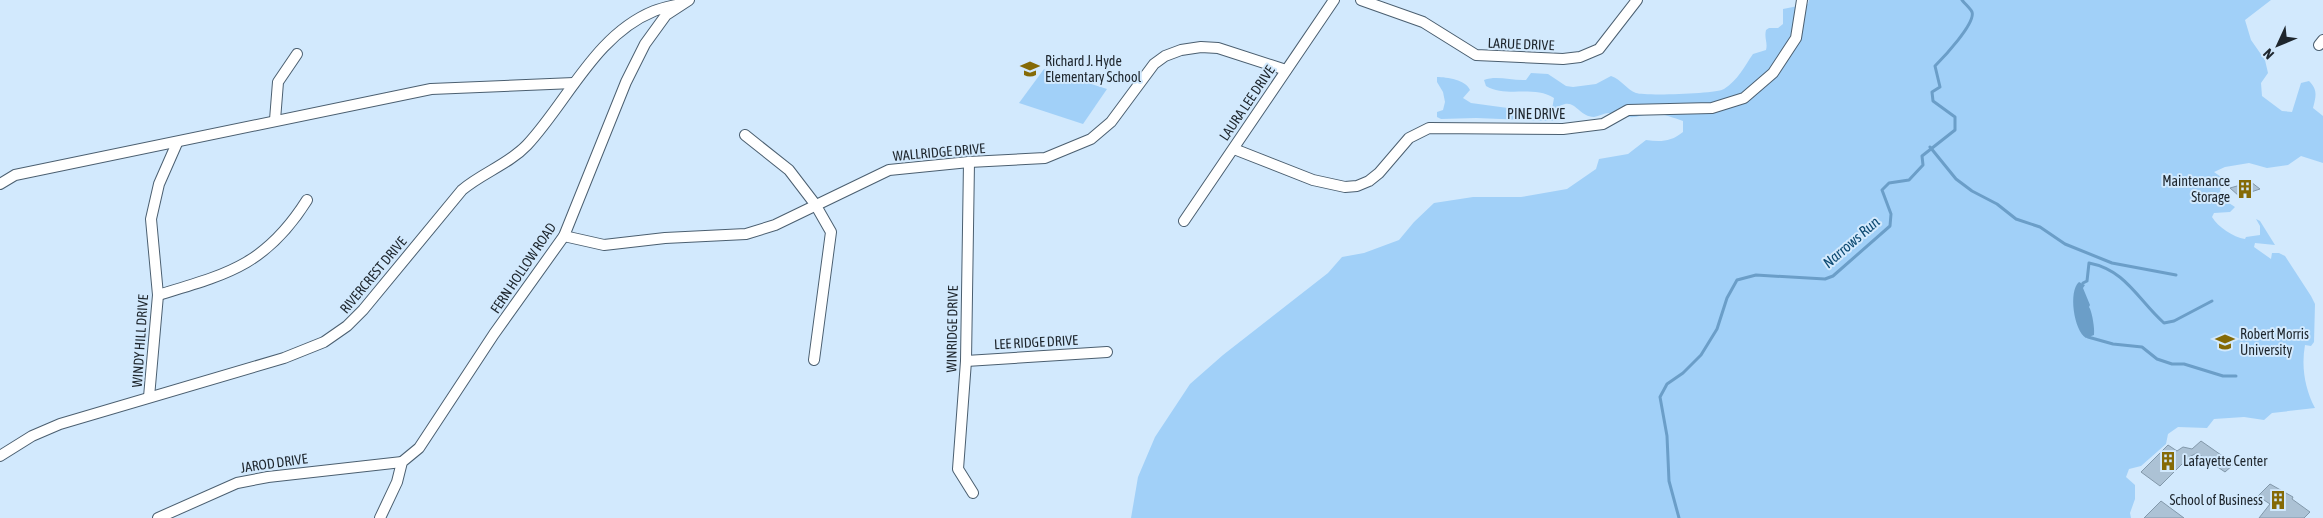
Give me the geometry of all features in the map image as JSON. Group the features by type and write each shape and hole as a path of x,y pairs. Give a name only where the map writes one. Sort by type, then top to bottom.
{"street":[{"name":"LAURA LEE DRIVE","path":"1184,221 1334,0"},
{"name":"LARUE DRIVE","path":"1362,0 1423,22 1476,55 1563,59 1580,58 1599,49 1637,0"},
{"name":"PINE DRIVE","path":"1234,149 1313,180 1347,188 1372,179 1408,139 1420,130 1429,128 1563,129 1603,124 1628,110 1712,108 1744,98 1773,73 1796,38 1802,0"},
{"name":"RIVERCREST DRIVE","path":"0,456 34,435 66,422 244,368 277,362 325,342 346,328 374,300 399,266 464,189 527,146 574,83 615,36 640,18 684,2"},
{"name":"FERN HOLLOW ROAD","path":"402,462 419,448 494,334 564,236 587,184 626,82 645,44 658,24 684,2"},
{"path":"640,18 658,24"},
{"name":"WALLRIDGE DRIVE","path":"564,236 604,245 665,238 746,234 775,225 815,204 889,170 968,162 1045,158 1091,139 1111,122 1154,64 1165,56 1181,50 1201,47 1218,48 1286,70"},
{"path":"275,120 278,82 297,54"},
{"path":"0,184 15,176 177,143 275,120 431,89 574,83"},
{"path":"745,135 789,170 815,204 831,232 814,360"},
{"name":"WINDY HILL DRIVE","path":"149,397 158,295 151,218 159,184 177,143"},
{"name":"WINRIDGE DRIVE","path":"968,162 966,361 958,469 973,493"},
{"path":"158,295 223,274 253,260 285,233 307,200"},
{"name":"LEE RIDGE DRIVE","path":"966,361 1107,352"},
{"path":"380,518 397,482 402,462"},
{"name":"JAROD DRIVE","path":"158,518 237,483 268,477 402,462"}],"shaded area":[{"path":"1809,0 2271,0 2245,20 2251,40 2265,60 2268,73 2261,83 2262,96 2282,111 2292,112 2301,83 2309,81 2316,93 2313,108 2323,116 2323,163 2301,156 2288,165 2267,168 2249,163 2225,167 2214,172 2221,177 2220,191 2226,201 2235,207 2230,212 2214,213 2212,217 2226,231 2245,239 2246,237 2260,235 2260,226 2256,219 2260,221 2275,245 2255,243 2254,247 2271,259 2272,253 2279,253 2285,256 2311,296 2315,304 2314,342 2311,346 2305,345 2303,361 2306,386 2315,408 2272,413 2264,420 2244,417 2214,419 2207,428 2178,427 2168,434 2166,444 2141,466 2129,469 2126,477 2135,485 2135,499 2130,513 2131,518 1131,518 1138,477 1155,437 1190,384 1223,355 1328,273 1342,257 1364,253 1399,240 1434,203 1473,197 1521,197 1567,189 1596,169 1599,159 1628,154 1646,140 1665,140 1674,138 1683,132 1683,121 1664,115 1649,114 1624,117 1605,113 1594,117 1588,116 1575,107 1566,104 1553,111 1556,118 1552,121 1476,118 1441,119 1437,117 1437,112 1443,110 1445,102 1443,92 1437,82 1437,77 1451,78 1465,84 1470,90 1463,98 1471,103 1537,112 1548,112 1552,109 1554,98 1537,92 1494,89 1486,86 1484,80 1494,78 1526,80 1531,73 1548,74 1566,86 1573,87 1596,84 1611,76 1633,92 1642,94 1719,91 1733,82 1753,54 1766,50 1766,30 1778,28 1783,24 1783,9 1808,4"},
{"path":"1044,69 1107,89 1083,124 1019,103"},
{"path":"2079,282 2085,285 2083,288 2090,305 2094,325 2094,335 2086,338 2078,328 2074,311 2074,294"}],"building":[{"name":"Maintenance Storage","path":"2251,182 2260,189 2239,196 2230,188"},
{"name":"Lafayette Center","path":"2201,441 2234,464 2225,472 2197,453 2189,457 2160,486 2141,472 2168,445 2177,451 2183,447 2192,449"},
{"name":"School of Business","path":"2270,484 2293,497 2292,499 2310,512 2304,518 2259,518 2270,504 2258,496"},
{"path":"2161,501 2184,518 2144,518"}],"waterway":[{"name":"Narrows Run","path":"1931,149 1955,130 1955,117 1933,101 1932,92 1940,87 1935,66 1958,40 1972,17 1972,12 1962,0"},
{"name":"Narrows Run","path":"1679,518 1669,481 1667,436 1660,397 1667,384 1683,373 1701,355 1717,329 1727,298 1737,280 1756,275 1825,279 1833,276 1890,226 1891,214 1882,190 1889,183 1909,180 1923,165 1922,156 1931,149"},
{"path":"1931,149 1956,179 1972,191 1997,204 2016,219 2040,227 2065,244 2112,263 2176,275"},
{"path":"2083,283 2087,281 2089,263 2113,272 2131,287 2164,323 2174,321 2212,301"},
{"path":"2088,337 2113,344 2142,347 2157,359 2172,364 2184,364 2223,376 2236,376"}],"place":[{"name":"Richard J. Hyde Elementary School","path":"1030,69"},
{"name":"Maintenance Storage","path":"2245,189"},
{"name":"Robert Morris University","path":"2225,342"},
{"name":"Lafayette Center","path":"2168,461"},
{"name":"School of Business","path":"2278,500"}]}
